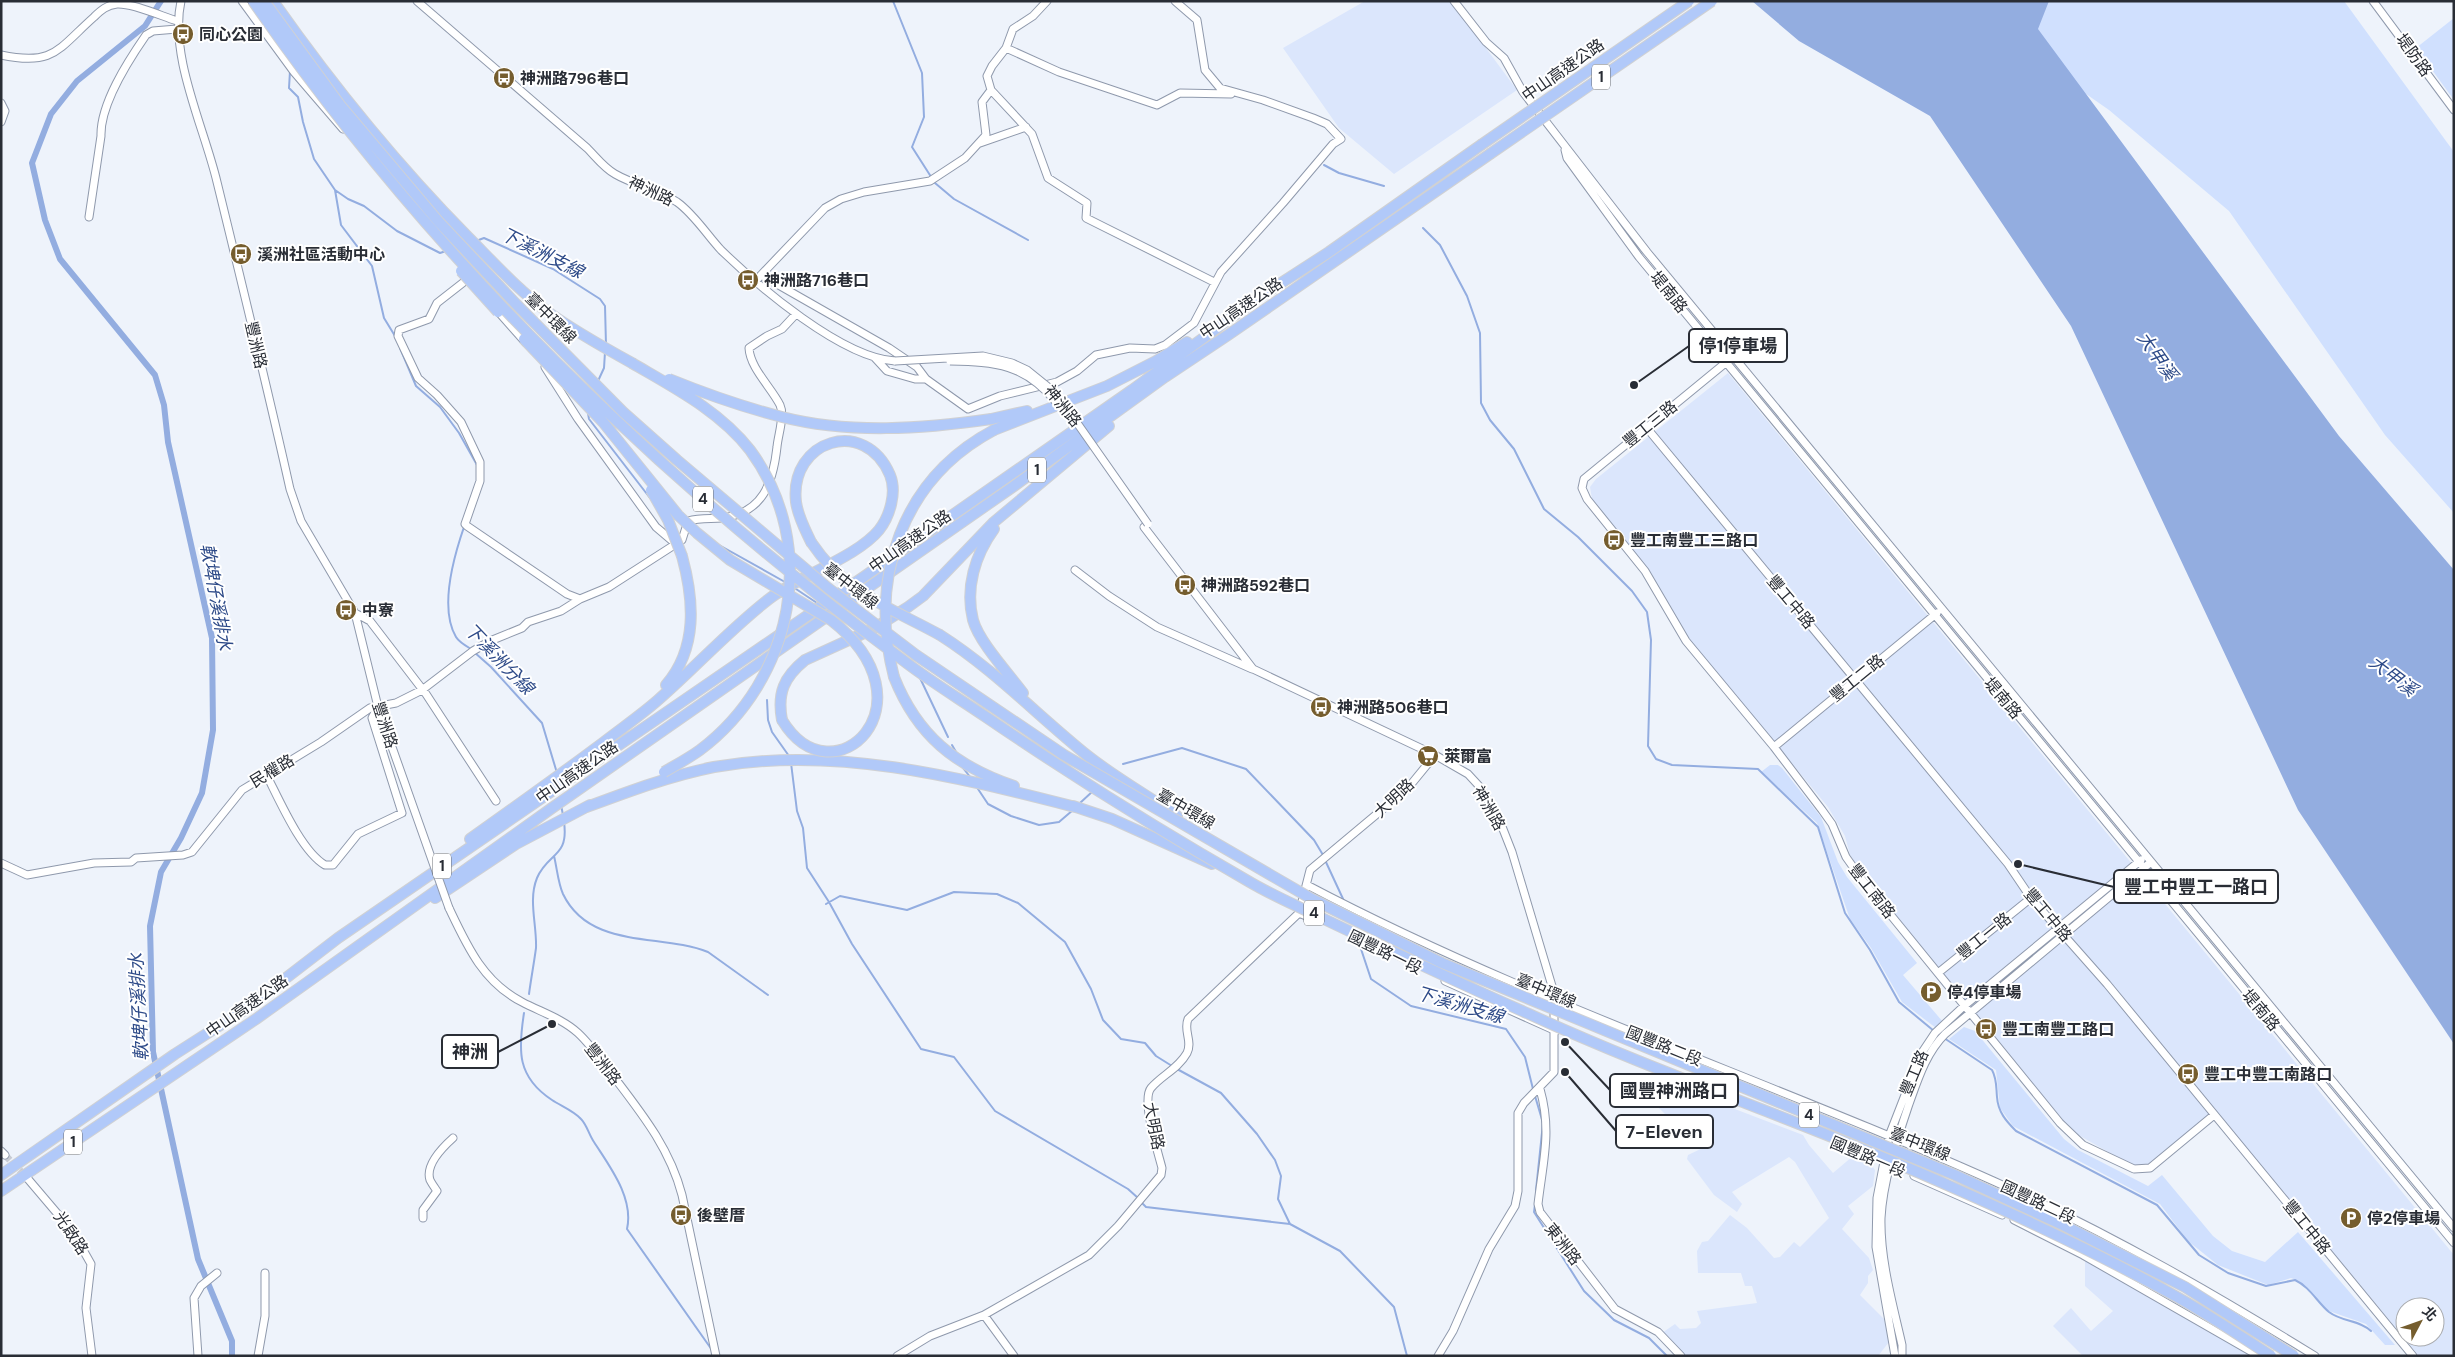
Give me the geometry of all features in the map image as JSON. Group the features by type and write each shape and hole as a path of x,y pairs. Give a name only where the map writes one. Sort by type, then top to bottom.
{"highway":[{"path":"244,1 286,60 369,164 482,295 579,396 678,515 730,560 830,620 844,631 866,656 874,676 878,705 869,729 850,746 839,750 818,749 798,740 782,720 780,707 782,686 787,677 805,660 873,630 902,612 922,596 994,522 1013,508 1165,377"},
{"name":"臺中環線","path":"253,1 294,60 356,141 437,236 504,309 609,414 718,512 907,664 1057,766 1254,884 1537,1018 1950,1186 2057,1236 2178,1298 2271,1356"},
{"name":"臺中環線","path":"264,1 340,105 438,221 622,412 828,588 916,655 1064,755 1312,899 1442,963 1954,1174 2063,1225 2185,1287 2294,1356"},
{"path":"274,1 306,47 378,139 443,212 512,281 548,312 678,390 719,419 749,450 779,505 789,540 791,562 789,599 778,644 762,680 744,706 717,736 668,774"},
{"name":"中山高速公路","path":"1,1175 175,1054 247,1008 338,938 567,775 1012,474 1258,298 1328,252 1689,1"},
{"name":"中山高速公路","path":"1,1191 182,1070 583,786 977,513 1165,377 1712,1"},
{"path":"1254,884 1112,819 979,771 944,750 933,740 908,708 891,667 886,635 886,589 896,542 904,524 923,492 942,468 968,446 994,430 1079,398 1156,361 1258,298"},
{"path":"632,363 731,402 783,417 827,424 874,428 919,427 991,419 1079,398"},
{"path":"567,775 658,700 735,627 771,598 860,546 879,530 891,506 891,478 884,463 873,451 859,443 846,441 831,442 820,446 805,462 796,488 796,503 811,542 825,563 838,577 864,596 940,634 971,654 1090,757 1255,867"},
{"path":"623,448 668,520 690,583 692,611 688,644 672,678 636,718"},
{"path":"1013,508 993,530 980,551 973,570 970,591 974,621 990,650 1028,698 1090,757"},
{"path":"366,939 413,912 516,844 554,823 584,808 668,774 744,763 792,760 832,761 956,778 1079,808"}],"street":[{"path":"174,23 181,1"},
{"path":"244,1 294,72 538,357 578,420 656,527 676,544 682,540 688,521 700,518 723,518 752,508 767,491 776,454 782,410 755,364 750,348 767,336 782,329 796,314"},
{"name":"神洲路","path":"417,1 587,148 610,171 678,203 755,282 796,314 857,351 875,358 895,361 983,356 1012,362 1042,380 1063,403 1146,525 1253,669 1435,755 1468,774 1483,792 1499,819 1519,873 1554,1000 1554,1072 1524,1102 1517,1116 1518,1191 1515,1206 1489,1249 1453,1331 1438,1356"},
{"path":"1047,1 1033,16 1013,29 1006,48 987,76 991,90 1032,134 1048,178 1087,203 1086,218 1214,282"},
{"path":"761,275 889,348 917,367 926,379 968,409 976,408 1000,396 1057,382 1077,370 1096,355 1130,348 1155,349 1165,345 1194,323 1214,282 1333,144 1341,139 1327,124 1263,100 1220,88 1206,70 1202,57 1197,20 1175,1"},
{"name":"堤南路","path":"1454,1 1486,42 1504,58 1523,92 1563,145 1733,357 2454,1228"},
{"name":"堤防路","path":"2374,1 2454,110"},
{"path":"1,55 28,60 49,56 102,10 113,5 130,5 174,23"},
{"path":"89,217 101,136 100,123 115,86 146,36 153,31 174,23"},
{"name":"豐洲路","path":"174,23 179,51 215,173 290,489 301,520 355,613 378,707 449,908 472,956 492,980 507,994 568,1024 579,1034 618,1082 666,1149 676,1170 716,1356"},
{"path":"1006,48 1058,72 1157,105 1180,93 1238,94"},
{"path":"755,282 773,260 825,208 841,199 864,192 930,182 965,158 986,135 982,102 991,90"},
{"path":"1,103 5,111 1,122"},
{"path":"980,143 1026,127"},
{"name":"堤南路","path":"1563,145 1567,158 1615,226 1726,363 2454,1243"},
{"path":"469,278 437,303 429,319 399,330 398,336 418,378 437,394 461,422 480,462 480,481 465,524 567,594 580,599"},
{"name":"豐工三路","path":"1587,499 1582,488 1584,479 1733,357"},
{"path":"875,358 888,371 915,379 926,379"},
{"name":"豐工中路","path":"1646,427 2008,864 2031,898 2062,931 2413,1356"},
{"name":"豐工南路","path":"1587,499 1645,571 1686,641 1774,747 1832,824 1852,867 2066,1130 2083,1145 2134,1169 2150,1168 2214,1115"},
{"name":"民權路","path":"1,863 27,874 48,873 69,866 130,862 136,858 183,855 192,852 242,790 266,774 321,742 370,708 396,703 422,690 482,645 522,628 528,622 562,611 580,599 608,587 676,544"},
{"path":"1075,570 1108,596 1158,627 1253,669"},
{"name":"豐工二路","path":"1774,747 1941,609"},
{"path":"355,613 370,621 422,690 496,801"},
{"path":"266,774 274,794 313,855 325,865 333,865 358,834 402,813 372,718 378,707"},
{"name":"大明路","path":"897,1356 930,1336 984,1315 1089,1255 1118,1226 1158,1181 1162,1168 1148,1108 1149,1090 1177,1066 1186,1054 1190,1041 1185,1025 1188,1019 1299,913 1310,870 1408,788 1435,755"},
{"name":"豐工路","path":"1902,1356 1902,1346 1888,1277 1881,1219 1897,1139 1920,1074 1940,1033 1970,1013 2062,931 2148,859"},
{"name":"國豐路二段","path":"1307,885 1481,969 1897,1139 2082,1222 2190,1280 2315,1356"},
{"name":"豐工一路","path":"1938,973 2031,898"},
{"name":"國豐路一段","path":"1299,913 1494,1005 1891,1165 2010,1218 2083,1255 2259,1356"},
{"name":"豐工路","path":"1895,1356 1876,1247 1877,1198 1882,1162 1889,1136 1921,1054 1964,1006 2062,931"},
{"name":"東洲路","path":"1540,1088 1546,1110 1548,1130 1538,1204 1540,1212 1615,1309 1658,1332 1680,1356"},
{"path":"423,1218 423,1210 437,1191 430,1179 430,1169 443,1147 453,1138"},
{"name":"光啟路","path":"28,1179 73,1232 91,1264 86,1308 92,1356"},
{"path":"198,1356 194,1298 201,1286 217,1273"},
{"path":"258,1356 265,1316 265,1273"},
{"path":"984,1315 1014,1356"}],"shaded area":[{"path":"1365,1 1451,1 1517,90 1394,174 1339,128 1283,48"},
{"path":"1965,1 2344,1 2454,152 2454,513 2385,435 2229,211 2109,110 1987,25"},
{"path":"2454,18 2454,100 2416,48"},
{"path":"1728,373 2454,1255 2454,1356 2419,1356 2412,1347 2445,1347 2445,1297 2395,1297 2395,1327 2220,1116 2149,1172 2143,1172 2075,1133 2062,1122 1866,879 1850,855 1845,836 1828,807 1687,637 1647,568 1592,499 1590,487 1596,479"},
{"path":"1770,765 1778,765 1782,768 1821,817 1838,862 1847,877 1917,963 1903,975 1943,1022 1936,1028 1902,1002 1871,948 1850,919 1817,823 1761,772"},
{"path":"1964,1027 1975,1031 2064,1139 2078,1150 2148,1186 2162,1175 2213,1236 2232,1251 2265,1262 2298,1232 2395,1345 2385,1345 2366,1324 2329,1311 2299,1281 2291,1278 2268,1285 2218,1265 2188,1241 2160,1204 2013,1126 2000,1108 1996,1070 1949,1039"},
{"path":"1664,1082 1803,1135 1833,1173 1853,1156 1869,1162 1875,1170 1873,1186 1848,1206 1854,1214 1842,1229 1869,1258 1873,1270 1868,1276 1868,1283 1860,1295 1884,1319 1889,1342 1878,1356 1682,1356 1662,1333 1675,1324 1680,1329 1696,1328 1701,1323 1697,1311 1757,1303 1752,1286 1745,1286 1741,1273 1698,1273 1697,1251 1702,1242 1708,1241 1730,1215 1747,1228 1774,1258 1780,1257 1794,1242 1800,1247 1829,1218 1795,1162 1789,1157 1732,1192 1742,1204 1737,1212 1714,1195 1687,1159 1688,1155 1709,1145 1694,1116 1676,1122 1670,1119 1656,1105"},
{"path":"2085,1261 2143,1290 2256,1356 2083,1356 2053,1326 2071,1308 2091,1331 2113,1311 2085,1286"}],"water":[{"name":"大甲溪","path":"1752,1 2049,1 2038,29 2339,436 2454,570 2454,1044 2298,810 2071,326 1930,116 1799,41"}],"waterway":[{"name":"軟埤仔溪排水","path":"161,1 145,26 77,81 51,114 32,163 45,220 60,259 155,375 164,405 168,442 212,638 213,730 202,793 181,838 161,872 150,926 153,1052 198,1259 232,1341 232,1356"},
{"path":"893,1 922,73 924,117 912,147 935,183 954,199 1028,240"},
{"name":"下溪洲分線","path":"290,71 289,88 298,97 314,159 335,190 348,199 364,206 397,231 440,253 446,251"},
{"path":"1324,165 1339,173 1384,186"},
{"name":"下溪洲分線","path":"335,190 341,225 372,266 384,318 395,336"},
{"path":"1423,228 1440,245 1467,296 1480,333 1481,403 1490,420 1514,449 1544,509 1578,537 1632,591 1647,612 1651,640 1648,746 1656,759 1672,765 1758,769 1818,827 1845,913 1870,950 1899,1002 1934,1031"},
{"name":"下溪洲支線","path":"476,241 484,238 553,269 600,299 605,306 606,345"},
{"name":"下溪洲分線","path":"400,348 416,386 440,407 459,433 477,465"},
{"name":"下溪洲支線","path":"598,381 604,368 605,352"},
{"name":"下溪洲支線","path":"588,413 589,419 650,498"},
{"name":"下溪洲分線","path":"464,527 456,552 448,597 451,625 456,637 471,649"},
{"name":"下溪洲支線","path":"719,545 785,582"},
{"name":"下溪洲支線","path":"796,589 817,603"},
{"name":"下溪洲分線","path":"474,652 491,667 542,723 557,773"},
{"name":"下溪洲支線","path":"920,678 948,737"},
{"path":"767,700 768,720 772,732 789,756"},
{"name":"下溪洲支線","path":"952,745 956,752"},
{"name":"下溪洲支線","path":"1123,764 1182,748 1246,769 1314,840 1323,855"},
{"path":"791,763 797,811 803,828 807,868 829,902 852,944 921,1049 954,1057 995,1111 1128,1189 1138,1198"},
{"name":"下溪洲支線","path":"963,768 971,778"},
{"name":"下溪洲支線","path":"976,786 988,804 1011,816 1039,825 1059,822 1073,810"},
{"name":"下溪洲支線","path":"1080,803 1093,791"},
{"name":"下溪洲分線","path":"561,805 563,815"},
{"name":"下溪洲分線","path":"529,994 536,948 533,904 534,886 547,863 561,849 565,834 564,822"},
{"path":"554,856 563,894 575,912 590,924 608,932 628,937 689,946 708,952 768,995"},
{"name":"下溪洲支線","path":"1325,860 1344,901"},
{"path":"826,904 840,896 907,910 954,892 997,894 1018,903 1065,942 1091,989 1103,1020 1121,1039 1145,1043 1156,1056 1172,1066"},
{"name":"下溪洲支線","path":"1358,940 1371,979 1411,1006 1506,1029 1525,1057 1533,1089"},
{"name":"下溪洲分線","path":"524,1013 521,1051 526,1072 541,1091 583,1121 624,1194 628,1217 627,1229 712,1350"},
{"path":"1944,1038 1992,1070 1996,1080 1999,1107 2006,1120 2016,1131 2157,1205 2199,1255 2228,1273 2266,1286 2295,1280 2305,1287 2329,1312 2340,1318 2367,1327 2371,1331"},
{"path":"1177,1069 1221,1093 1257,1134 1275,1160 1281,1176 1278,1199 1290,1224 1340,1251 1394,1307 1407,1356"},
{"name":"下溪洲支線","path":"1535,1096 1543,1123 1536,1190"},
{"path":"1141,1202 1146,1207 1290,1224"},
{"name":"下溪洲支線","path":"1535,1204 1534,1212 1584,1291 1614,1320 1649,1338 1667,1356"}],"tunnel":[{"path":"5,1155 27,1178"}],"place":[{"name":"同心公園","path":"183,34"},
{"name":"神洲路796巷口","path":"504,78"},
{"name":"溪洲社區活動中心","path":"241,254"},
{"name":"神洲路716巷口","path":"748,280"},
{"name":"停1停車場","path":"1634,385"},
{"name":"豐工南豐工三路口","path":"1614,540"},
{"name":"神洲路592巷口","path":"1185,585"},
{"name":"中寮","path":"346,610"},
{"name":"神洲路506巷口","path":"1321,707"},
{"name":"萊爾富","path":"1428,756"},
{"name":"豐工中豐工一路口","path":"2018,864"},
{"name":"停4停車場","path":"1931,992"},
{"name":"神洲","path":"552,1024"},
{"name":"豐工南豐工路口","path":"1986,1029"},
{"name":"國豐神洲路口","path":"1565,1042"},
{"name":"7-Eleven","path":"1565,1072"},
{"name":"豐工中豐工南路口","path":"2188,1074"},
{"name":"後壁厝","path":"681,1215"},
{"name":"停2停車場","path":"2351,1218"}]}
